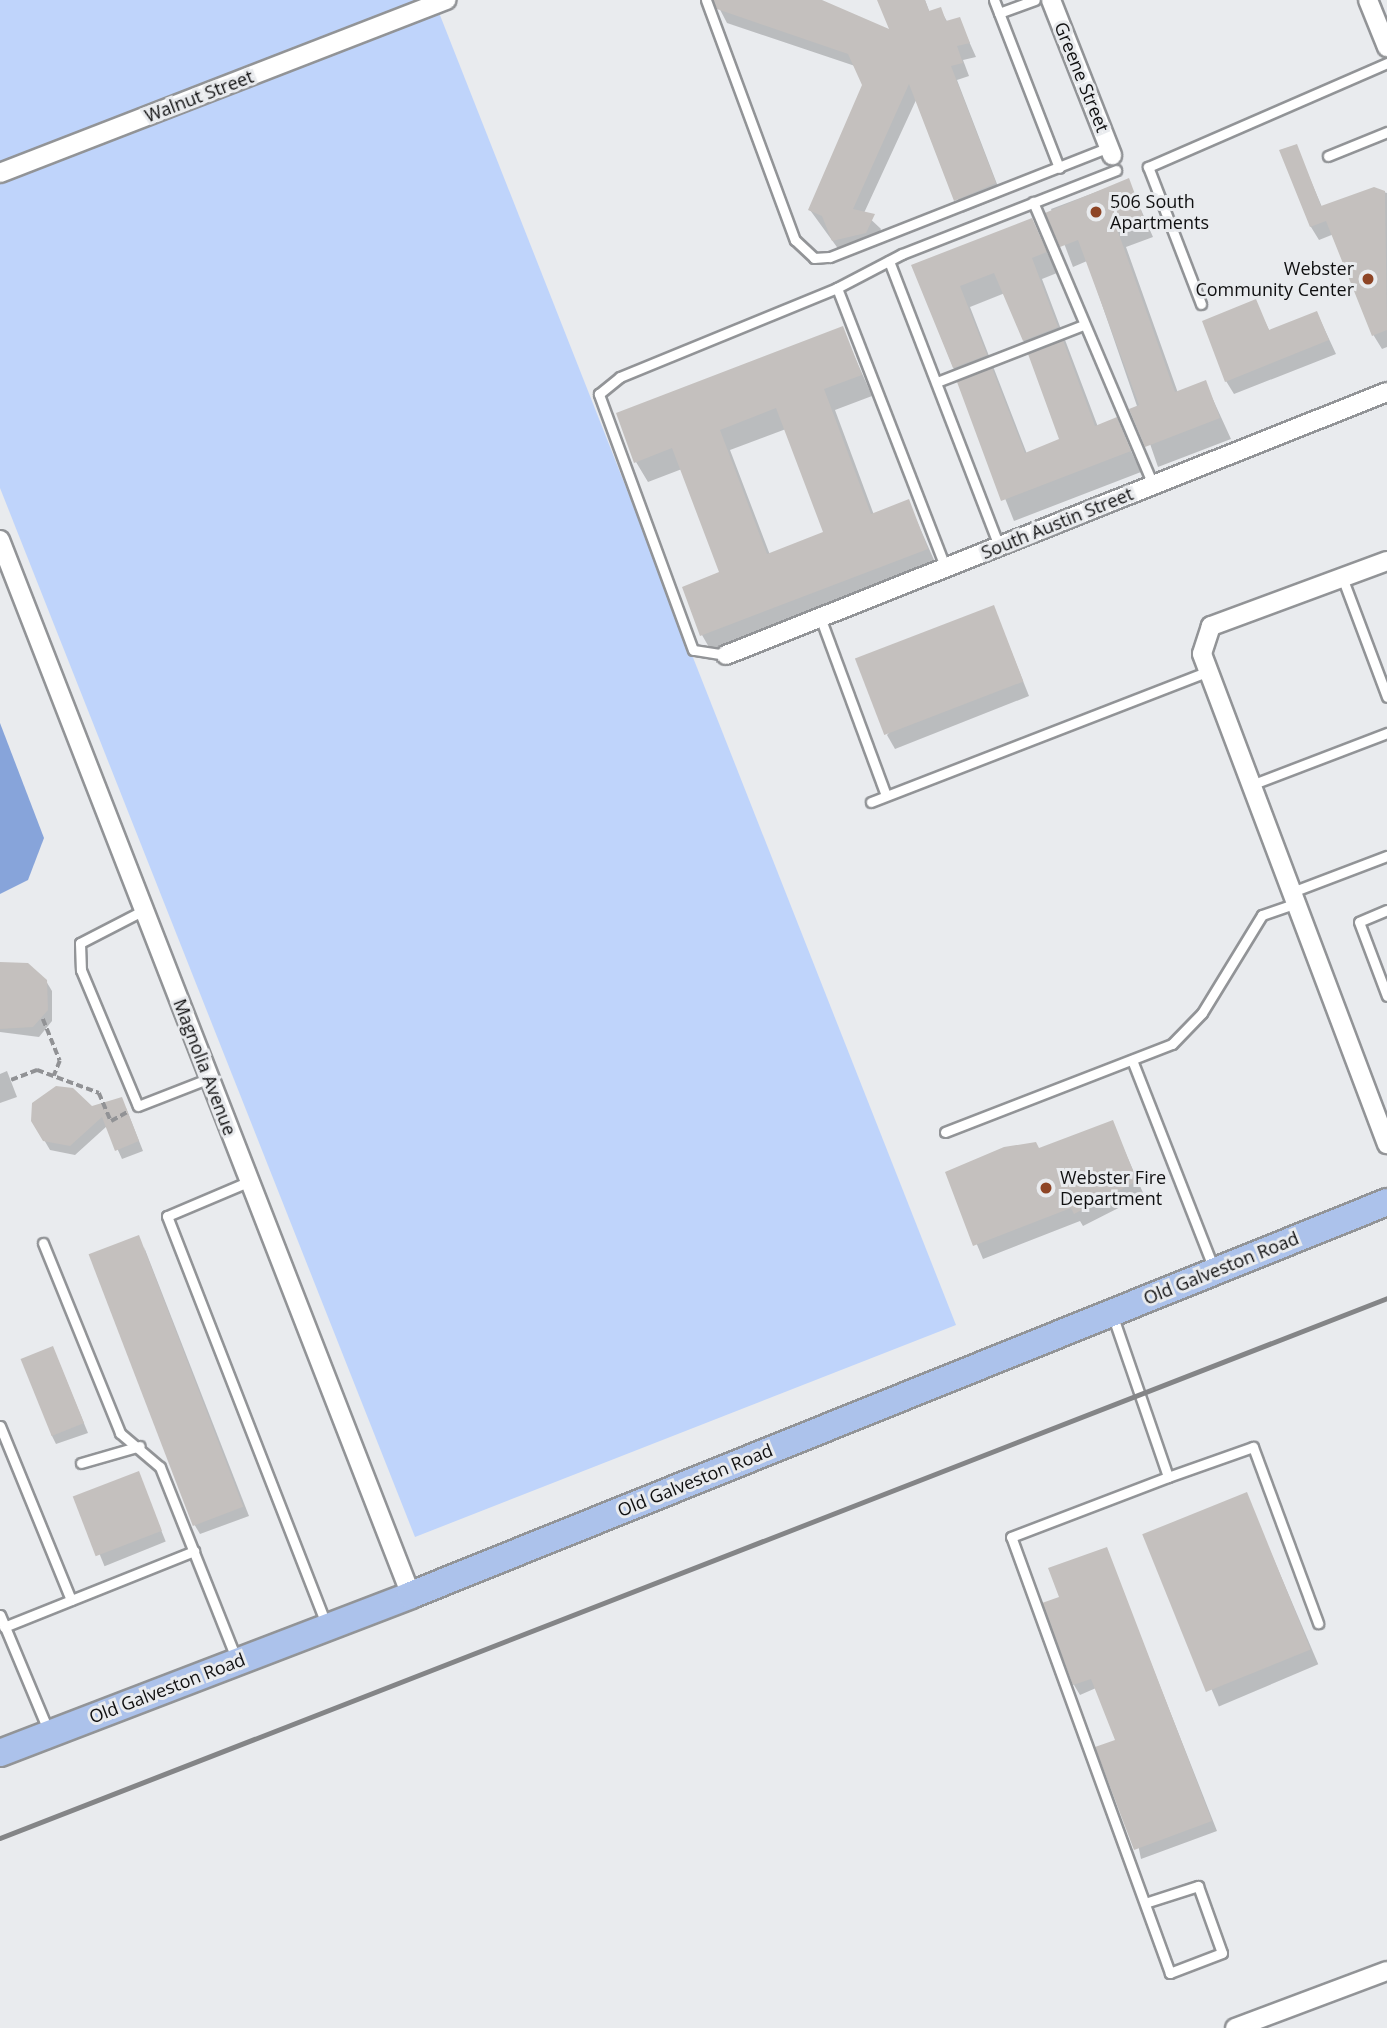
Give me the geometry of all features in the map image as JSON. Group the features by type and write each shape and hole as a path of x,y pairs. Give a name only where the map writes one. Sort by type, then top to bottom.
{"main road":[{"name":"Old Galveston Road","path":"0,1753 411,1595 1387,1202"}],"street":[{"name":"Walnut Street","path":"0,173 447,0"},
{"name":"Greene Street","path":"1051,0 1113,157"},
{"path":"1368,0 1387,47"},
{"name":"South Austin Street","path":"726,655 1387,392"},
{"name":"Magnolia Avenue","path":"0,540 411,1595"},
{"path":"1387,561 1211,626 1202,654 1387,1144"},
{"path":"1235,2028 1387,1971"}],"lane":[{"path":"705,0 795,240 814,258 830,257 1059,168 1113,157"},
{"path":"994,0 1059,168"},
{"path":"999,13 1035,0"},
{"path":"1202,303 1148,167 1387,63"},
{"path":"1328,156 1387,132"},
{"path":"726,655 692,650 599,394 620,377 837,288 889,261 1032,202 1113,157"},
{"path":"1032,202 1153,485"},
{"path":"889,261 999,546"},
{"path":"837,288 945,568"},
{"path":"937,382 1083,325"},
{"path":"1342,577 1387,697"},
{"path":"820,617 886,795"},
{"path":"871,802 1208,671"},
{"path":"1251,785 1387,733"},
{"path":"945,1132 1172,1044 1202,1013 1262,915 1294,897 1387,856"},
{"path":"144,910 88,935 76,952 138,1106 210,1078"},
{"path":"1387,910 1359,922 1387,996"},
{"path":"1132,1060 1215,1271"},
{"path":"250,1181 167,1216 327,1627"},
{"path":"43,1243 120,1433 140,1446 160,1467 237,1662"},
{"path":"1111,1313 1168,1477"},
{"path":"0,1426 71,1600"},
{"path":"81,1463 140,1446"},
{"path":"1145,1903 1198,1886 1223,1953 1170,1973 1011,1537 1253,1447 1318,1623"},
{"path":"4,1627 194,1551"},
{"path":"0,1615 49,1734"}],"path":[{"path":"43,1019 60,1061 54,1076"},
{"path":"11,1080 37,1070 99,1093 111,1121 138,1106"}],"shaded area":[{"path":"0,0 434,0 956,1325 415,1537 0,488"},
{"path":"0,723 44,838 28,880 0,894"}],"building":[{"path":"713,0 822,0 889,29 877,0 925,0 929,11 941,7 946,21 960,17 970,43 957,46 963,63 951,66 996,183 954,201 909,84 853,209 875,214 866,233 832,241 822,216 808,210 862,85 848,54 717,9"},
{"name":"Webster Community Center","path":"1297,144 1321,206 1374,187 1385,191 1387,330 1372,336 1326,221 1310,227 1279,150"},
{"path":"1129,178 1143,216 1116,226 1175,392 1206,380 1220,418 1145,447 1129,409 1139,405 1078,240 1060,247 1045,213"},
{"path":"1032,218 1047,252 1032,258 1058,327 1023,341 994,273 960,286 987,355 953,368 911,265"},
{"path":"1256,299 1269,330 1317,311 1329,340 1225,382 1202,321"},
{"path":"843,326 862,375 824,389 871,514 909,499 928,549 700,636 682,587 719,572 672,448 634,463 616,413","holes":["776,408 823,532 767,554 720,430"]},
{"path":"1063,340 1095,426 1117,417 1131,451 1001,501 957,382 992,368 1025,453 1059,439 1028,354"},
{"path":"994,605 1023,682 884,735 855,658"},
{"path":"0,962 28,963 47,980 48,1010 33,1027 0,1029"},
{"path":"56,1086 73,1088 92,1106 122,1097 139,1141 115,1151 102,1117 70,1146 43,1141 31,1121 32,1103"},
{"path":"1113,1120 1137,1181 1074,1214 1071,1208 973,1246 945,1172 1004,1147 1036,1142 1039,1148"},
{"path":"139,1235 243,1507 193,1526 89,1254"},
{"path":"53,1346 84,1423 52,1436 21,1359"},
{"path":"139,1471 162,1531 96,1556 73,1496"},
{"path":"1247,1492 1311,1650 1206,1692 1142,1534"},
{"path":"1107,1547 1212,1821 1134,1850 1095,1747 1115,1740 1091,1679 1073,1685 1042,1603 1059,1597 1048,1568"}],"railway":[{"path":"0,1838 1387,1298"}],"place":[{"name":"506 South Apartments","path":"1096,212"},
{"name":"Webster Community Center","path":"1368,279"},
{"name":"Webster Fire Department","path":"1046,1188"}]}
